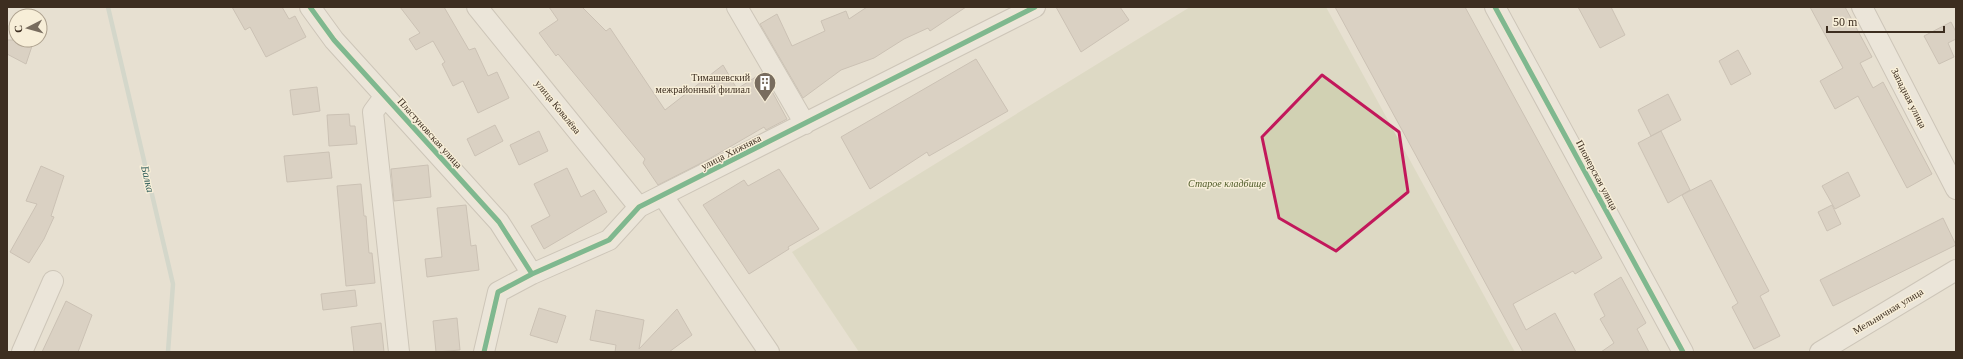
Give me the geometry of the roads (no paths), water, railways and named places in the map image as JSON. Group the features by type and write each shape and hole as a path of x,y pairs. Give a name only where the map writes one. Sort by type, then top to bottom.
{"street":[{"name":"Пластуновская улица","path":"310,7 334,40 384,97 499,222 532,274"},
{"name":"улица Ковалёва","path":"477,7 639,207"},
{"path":"737,7 805,124"},
{"name":"улица Хижняка","path":"484,352 498,292 532,274 609,240 639,207 1035,7"},
{"name":"Пионерская улица","path":"1495,7 1683,352"},
{"name":"Западная улица","path":"1862,7 1956,189"},
{"name":"Пластуновская улица","path":"384,97 373,112 399,352"},
{"path":"663,196 769,352"},
{"name":"Мельничная улица","path":"1820,352 1956,270"},
{"path":"22,352 53,281"}],"waterway":[{"name":"Балка","path":"108,7 173,284 168,352"}],"place":[{"name":"Тимашевский межрайонный филиал","path":"765,102"}],"park label":[{"name":"Старое кладбище","path":"1227,183"}]}
